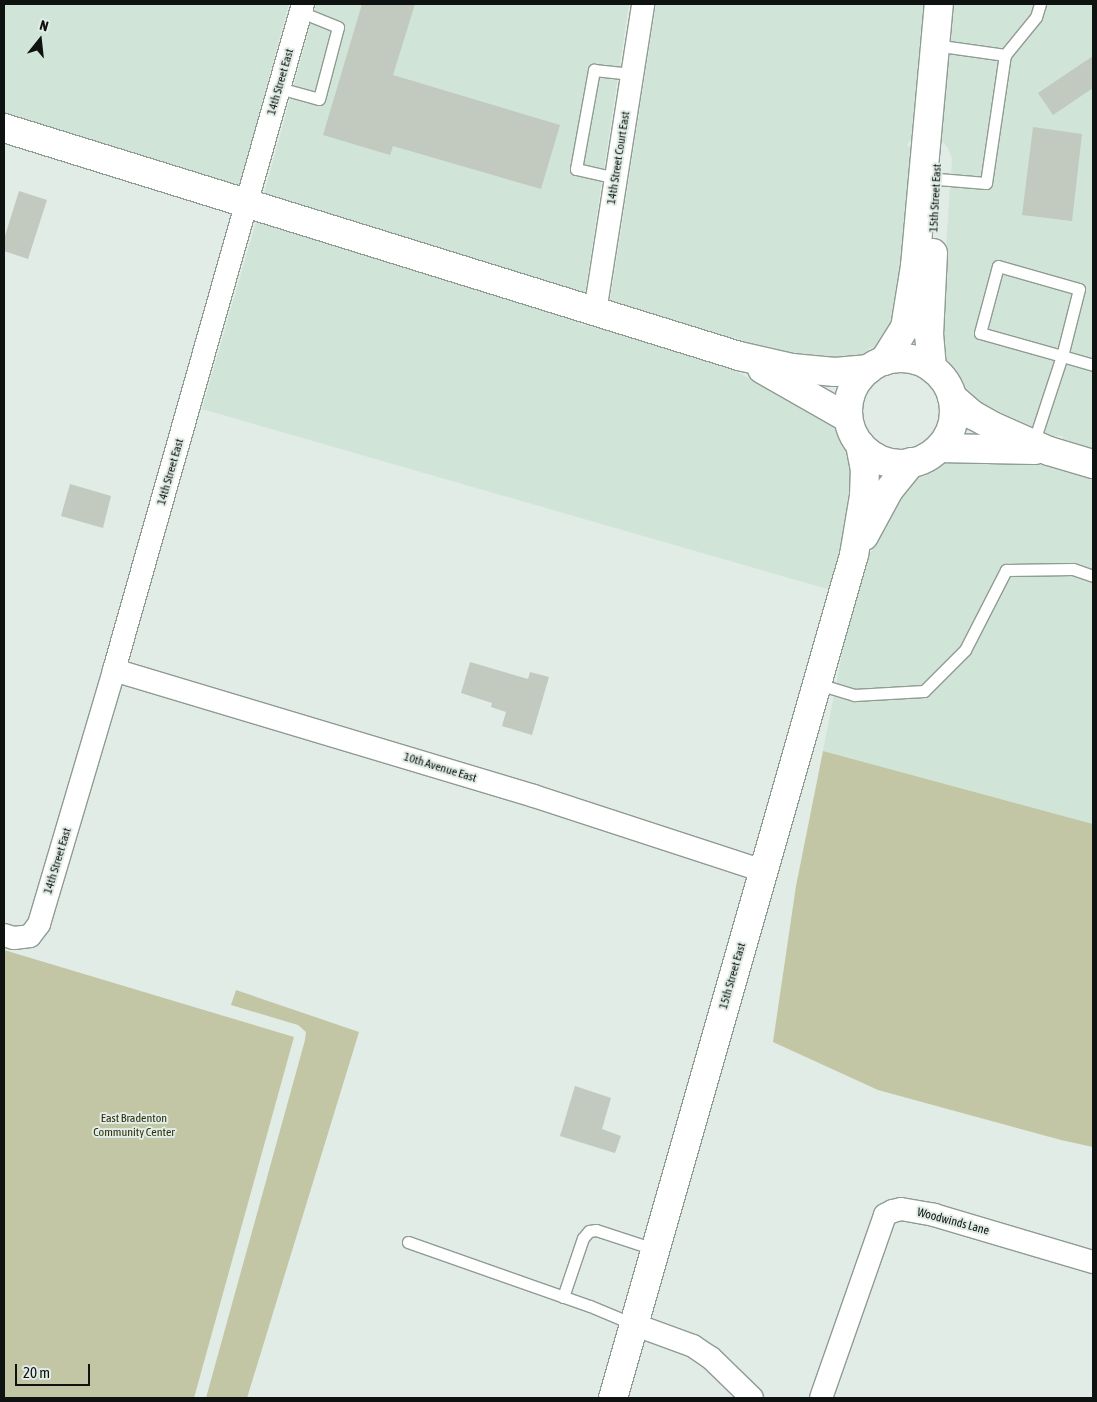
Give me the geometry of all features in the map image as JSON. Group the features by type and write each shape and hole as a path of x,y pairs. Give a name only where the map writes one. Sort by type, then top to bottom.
{"main road":[{"path":"939,4 915,266 905,328 876,365 859,378 848,404 848,418 852,432 860,444 883,460 897,463 912,462 927,457 939,448 948,436 953,422 952,397"},
{"path":"4,128 738,356 792,368 835,372 876,365 895,358 909,359 932,368 944,381 952,397 973,415 1041,447 1093,464"},
{"name":"15th Street East","path":"925,144 939,159 930,293 929,352 932,368"},
{"path":"738,356 848,418"},
{"name":"15th Street East","path":"613,1398 654,1249 854,555 864,496 865,470 860,444"},
{"path":"939,448 1041,447"},
{"name":"15th Street East","path":"854,555 889,490 912,462"}],"street":[{"name":"14th Street Court East","path":"596,312 643,4"},
{"name":"14th Street East","path":"4,935 14,938 30,936 39,924 114,670 302,8"},
{"name":"10th Avenue East","path":"114,670 534,796 764,871"},
{"name":"Woodwinds Lane","path":"821,1398 885,1216 893,1211 900,1209 934,1215 1093,1262"},
{"path":"633,1324 693,1346 711,1358 752,1398"}],"lane":[{"path":"938,179 986,183 1004,55 1036,17 1040,4"},
{"path":"280,88 319,99 338,27 302,8"},
{"path":"934,45 1004,55"},
{"path":"616,178 576,169 594,70 632,74"},
{"path":"1041,447 1062,356 1079,289 998,266 980,333 1062,356 1093,365"},
{"path":"818,684 854,695 924,691 965,650 1006,570 1073,569 1093,576"},
{"path":"563,1297 584,1238 589,1231 596,1230 654,1249"},
{"path":"408,1242 633,1324"}],"shaded area":[{"path":"4,4 289,4 239,186 4,113"},
{"path":"316,4 629,4 585,293 264,194"},
{"path":"656,4 926,4 912,138 907,145 911,150 901,265 892,324 877,348 870,348 864,354 836,358 795,353 744,342 734,337 733,339 610,301"},
{"path":"952,4 1093,4 1093,449 1063,439 1063,436 1053,436 981,403 964,389 963,380 960,381 948,363 949,361 943,358 943,293 952,159 948,148 939,138"},
{"path":"256,222 581,322 580,325 592,326 734,370 837,429 843,443 841,446 848,452 851,472 851,498 842,550 836,560 839,562 831,590 202,409"},
{"path":"944,462 1046,465 1093,479 1093,824 823,751 847,628 867,559 900,498 918,477 925,476 926,472 938,466 940,468"}],"green space":[{"path":"823,751 1093,824 1093,1147 878,1090 773,1042 796,886"},
{"name":"East Bradenton Community Center","path":"4,950 294,1037 194,1398 4,1398"},
{"path":"236,990 359,1032 247,1398 206,1398 306,1032 298,1025 231,1005"}],"building":[{"path":"362,4 415,4 393,75 560,125 541,189 393,146 390,155 323,135"},
{"path":"1093,56 1093,88 1053,115 1038,93"},
{"path":"1033,127 1082,134 1072,221 1022,215"},
{"path":"19,191 47,200 28,259 4,251 4,239"},
{"path":"70,484 111,496 103,528 61,516"},
{"path":"470,662 528,679 530,672 549,677 532,735 502,726 506,712 491,707 492,703 461,693"},
{"path":"575,1086 611,1098 602,1129 621,1136 615,1153 560,1136"}]}
